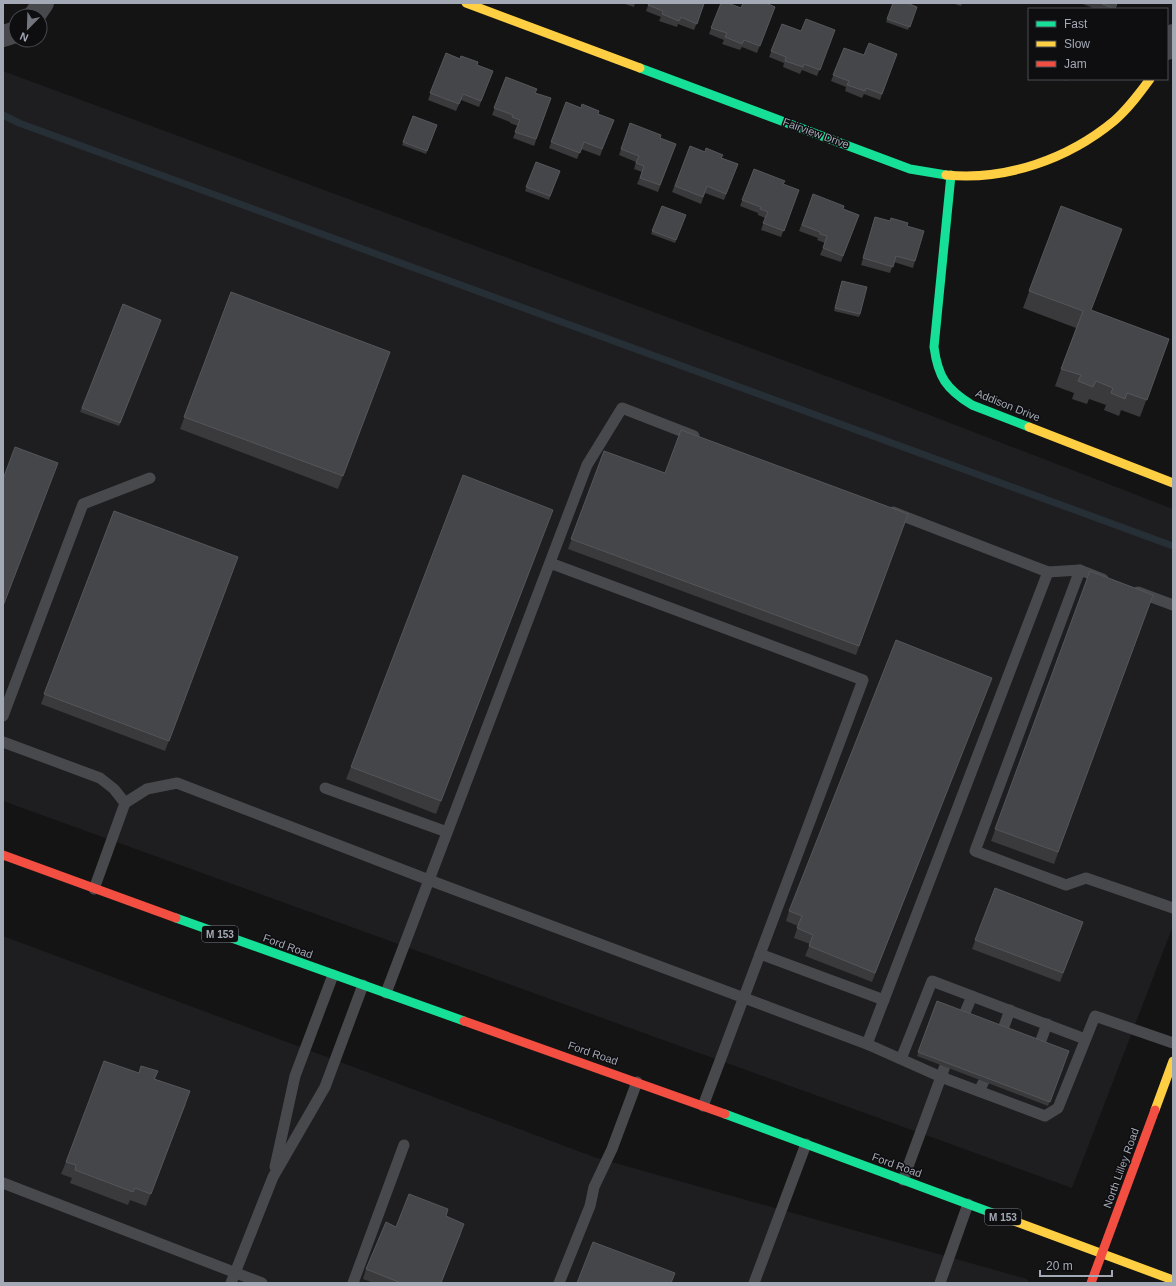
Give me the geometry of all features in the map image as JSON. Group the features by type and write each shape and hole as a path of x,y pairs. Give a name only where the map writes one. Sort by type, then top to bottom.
{"street":[{"name":"Fairview Drive","path":"466,3 910,169 951,175 989,175 1013,172 1063,155 1103,130 1132,102 1149,80"},
{"path":"1168,46 1173,35"},
{"name":"Addison Drive","path":"951,175 934,347 938,368 950,387 960,398 972,405 1173,482"},
{"name":"Ford Road","path":"3,855 333,975 638,1082 1173,1280"},
{"name":"North Lilley Road","path":"1091,1283 1173,1061"}],"lane":[{"path":"386,993 587,465 622,408 703,439"},
{"path":"3,716 83,504 150,478"},
{"path":"879,507 1048,572 1080,570 1116,583"},
{"path":"550,563 863,680 703,1106"},
{"path":"1080,570 975,851 1066,885 1086,878 1173,908"},
{"path":"867,1044 1048,572"},
{"path":"1130,589 1173,605"},
{"path":"3,742 100,778 114,789 125,803"},
{"path":"94,889 125,803 147,790 177,783 429,880 744,997 867,1044 901,1059 943,1072 1018,1100 1045,1116 1058,1108 1095,1016 1173,1043"},
{"path":"325,788 447,832"},
{"path":"760,954 884,1000"},
{"path":"273,1177 295,1076 333,975"},
{"path":"901,1059 932,981 1086,1039"},
{"path":"233,1278 273,1177 325,1087 363,985"},
{"path":"964,1015 972,996"},
{"path":"1003,1029 1010,1010"},
{"path":"1040,1043 1047,1024"},
{"path":"903,1180 943,1072"},
{"path":"559,1283 590,1206 594,1187 612,1149 638,1082"},
{"path":"754,1283 806,1144"},
{"path":"353,1283 404,1145"},
{"path":"3,1183 233,1278 262,1283"},
{"path":"940,1283 968,1204"}],"shaded area":[{"path":"3,71 883,397 1173,509 1173,926 1072,1188 3,801"},
{"path":"3,936 594,1157 1027,1279 1029,1283 3,1283"}],"building":[{"path":"649,3 704,3 697,24 681,17 679,21 662,14 663,11 648,5"},
{"path":"721,3 728,3 741,8 743,3 766,3 775,7 760,46 744,40 742,44 725,37 727,33 711,28"},
{"path":"893,3 907,3 917,7 910,27 887,19"},
{"path":"1100,3 1117,3 1115,8"},
{"path":"806,19 835,30 820,70 804,64 803,67 785,61 786,57 771,51 782,24 801,31"},
{"path":"869,43 897,54 882,94 866,88 865,91 847,85 849,81 833,75 844,48 864,55"},
{"path":"446,53 460,59 461,56 478,62 477,65 493,71 481,101 463,94 459,104 430,93"},
{"path":"506,77 537,89 535,93 551,98 536,139 515,132 520,120 512,117 513,115 494,108"},
{"path":"566,102 581,108 582,104 599,111 598,114 614,120 602,149 584,142 580,153 551,142"},
{"path":"413,116 437,125 427,151 403,142"},
{"path":"630,123 661,135 660,138 676,144 660,185 640,178 644,166 636,163 639,156 621,149"},
{"path":"690,146 705,152 706,148 723,155 721,158 738,164 726,194 707,186 703,197 675,186"},
{"path":"536,162 560,171 550,196 526,187"},
{"path":"754,169 785,181 783,184 799,190 784,231 763,223 768,212 760,209 761,207 742,200"},
{"path":"813,194 844,206 843,209 859,215 843,256 823,248 827,236 802,225"},
{"path":"662,206 686,215 676,240 652,231"},
{"path":"1061,206 1122,229 1091,310 1169,339 1147,400 1127,393 1125,399 1111,393 1113,388 1096,381 1093,387 1078,381 1081,375 1061,369 1083,311 1029,291"},
{"path":"875,217 890,221 891,218 908,223 907,226 924,231 915,261 896,256 893,267 863,258"},
{"path":"842,281 867,287 860,314 835,308"},
{"path":"231,292 390,352 343,476 184,417"},
{"path":"123,304 161,320 120,423 82,408"},
{"path":"681,430 908,514 859,646 571,539 604,451 665,473"},
{"path":"15,447 58,463 3,606 3,479"},
{"path":"463,475 553,510 441,801 351,767"},
{"path":"114,511 238,557 169,741 44,694"},
{"path":"1090,571 1153,595 1058,852 995,829"},
{"path":"896,640 992,678 875,973 809,946 813,935 797,928 802,916 789,911"},
{"path":"995,888 1083,922 1063,973 975,940"},
{"path":"937,1001 1069,1051 1050,1102 918,1052"},
{"path":"104,1061 139,1073 141,1066 158,1071 154,1079 190,1091 151,1194 135,1188 133,1192 75,1170 76,1165 66,1162"},
{"path":"409,1194 448,1209 446,1216 464,1224 441,1283 401,1283 366,1269 386,1222 396,1227"},
{"path":"593,1242 675,1273 671,1283 577,1283"}],"waterway":[{"path":"3,115 19,123 1173,546"}],"traffic: fast":[{"path":"640,68 910,169 946,175"},
{"path":"951,175 934,347 938,366 950,388 963,399 972,405 1029,427"},
{"path":"176,918 464,1021"},
{"path":"725,1114 995,1214"}],"traffic: slow":[{"path":"466,3 640,68"},
{"path":"946,175 969,176 1013,171 1056,156 1077,146 1114,121 1129,106 1149,80"},
{"path":"1029,427 1173,483"},
{"path":"1155,1110 1173,1061"},
{"path":"995,1214 1173,1280"}],"traffic: jam":[{"path":"3,855 176,918"},
{"path":"464,1021 725,1114"},
{"path":"1091,1283 1155,1110"}]}
